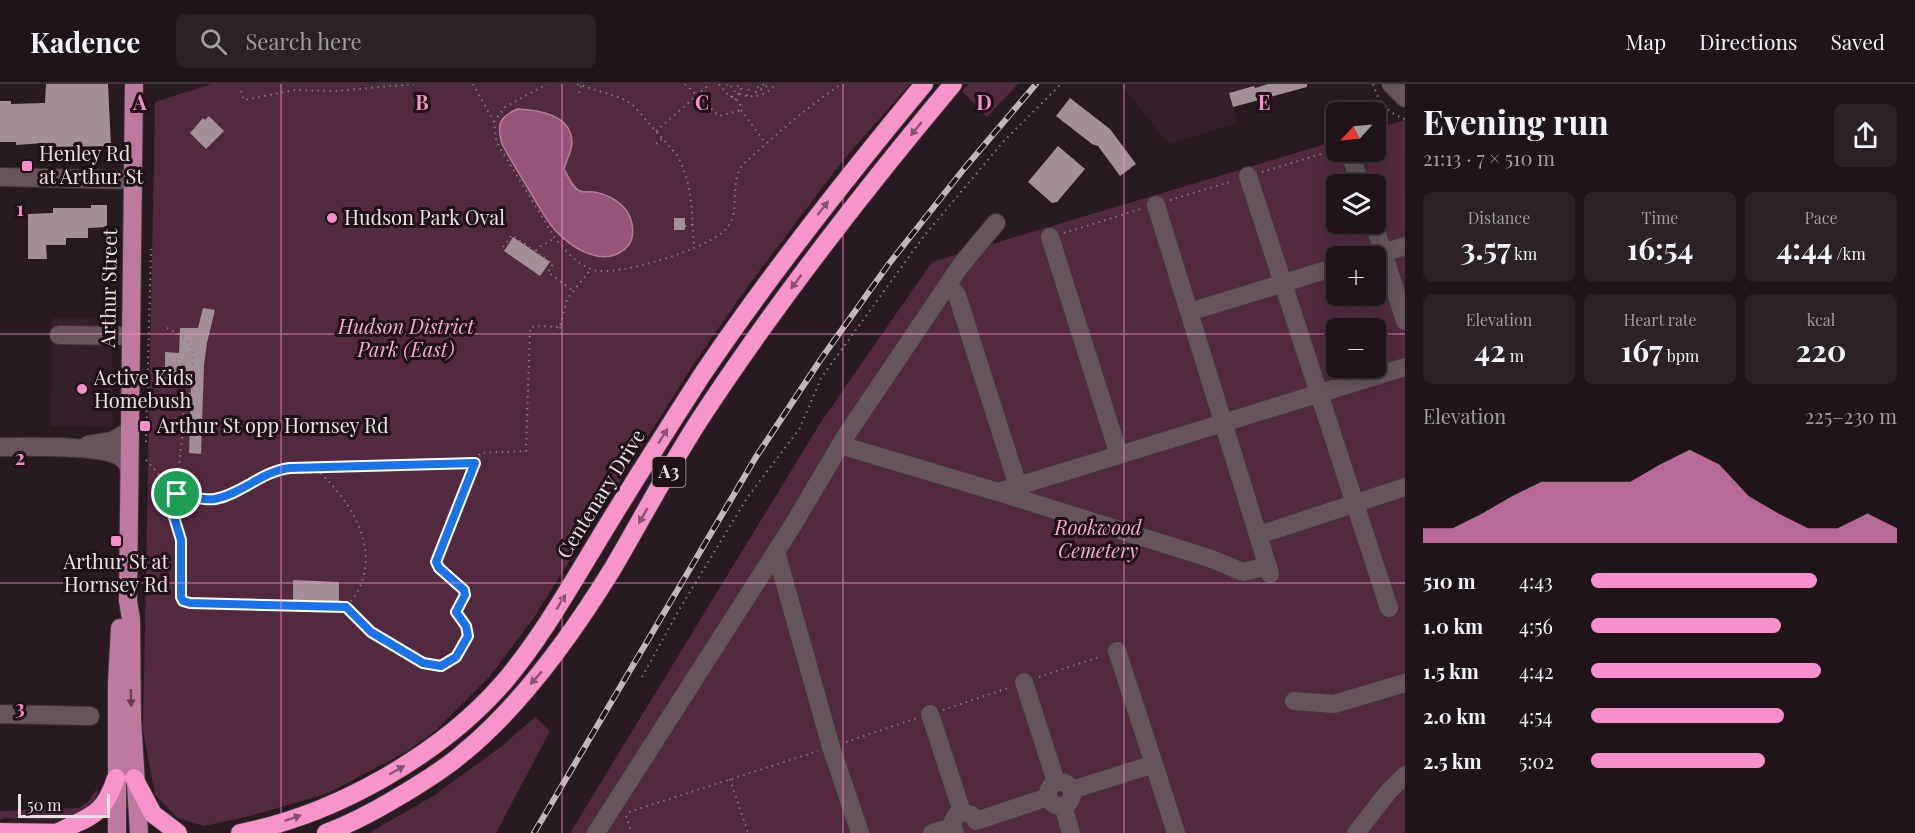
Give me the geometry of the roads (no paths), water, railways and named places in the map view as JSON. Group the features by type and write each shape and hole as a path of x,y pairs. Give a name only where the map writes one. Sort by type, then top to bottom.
{"highway":[{"name":"Centenary Drive","path":"240,833 260,829 311,812 402,767 439,742 476,711 502,684 528,652 555,612 670,424 738,323 801,236 924,84"},
{"name":"A3","path":"326,833 352,823 415,787 462,754 500,720 544,669 611,570 702,415 759,333 846,215 953,84"},
{"path":"57,832 97,812 125,778 153,814 178,833"},
{"path":"0,831 70,833"}],"main road":[{"name":"Arthur Street","path":"134,84 129,431 140,466 128,601 120,618 117,683 125,778 139,833"},
{"name":"Arthur Street","path":"117,833 125,778"}],"street":[{"path":"1248,176 1389,608"},
{"path":"0,177 133,180"},
{"path":"840,445 1209,558 1243,572 1269,570 1155,205"},
{"path":"596,833 776,552 840,445 961,265 996,223"},
{"path":"1050,237 1119,455"},
{"path":"1386,252 1405,246"},
{"path":"1189,312 1326,270"},
{"path":"1386,275 1405,321"},
{"path":"948,285 957,295 1018,486"},
{"path":"59,335 131,336"},
{"path":"998,492 1405,367"},
{"path":"0,447 77,447 112,441 129,431"},
{"path":"77,447 112,454 140,466"},
{"path":"1259,535 1405,487"},
{"path":"776,552 831,747 860,833"},
{"path":"1117,651 1176,833"},
{"path":"1024,682 1071,833"},
{"path":"1294,701 1334,704 1405,682"},
{"path":"0,714 90,716"},
{"path":"930,714 964,825"},
{"path":"932,833 964,825 1154,764"},
{"path":"1356,833 1389,791 1405,775"}],"railway":[{"path":"534,833 756,457 821,359 888,265 963,170 1036,84"}],"place":[{"name":"Henley Rd at Arthur St","path":"27,166"},
{"name":"Hudson Park Oval","path":"332,218"},
{"name":"Active Kids Homebush","path":"82,389"},
{"name":"Arthur St opp Hornsey Rd","path":"145,426"},
{"name":"Arthur St at Hornsey Rd","path":"116,541"}],"park label":[{"name":"Hudson District Park (East)","path":"406,338"},
{"name":"Rookwood Cemetery","path":"1098,540"}]}
